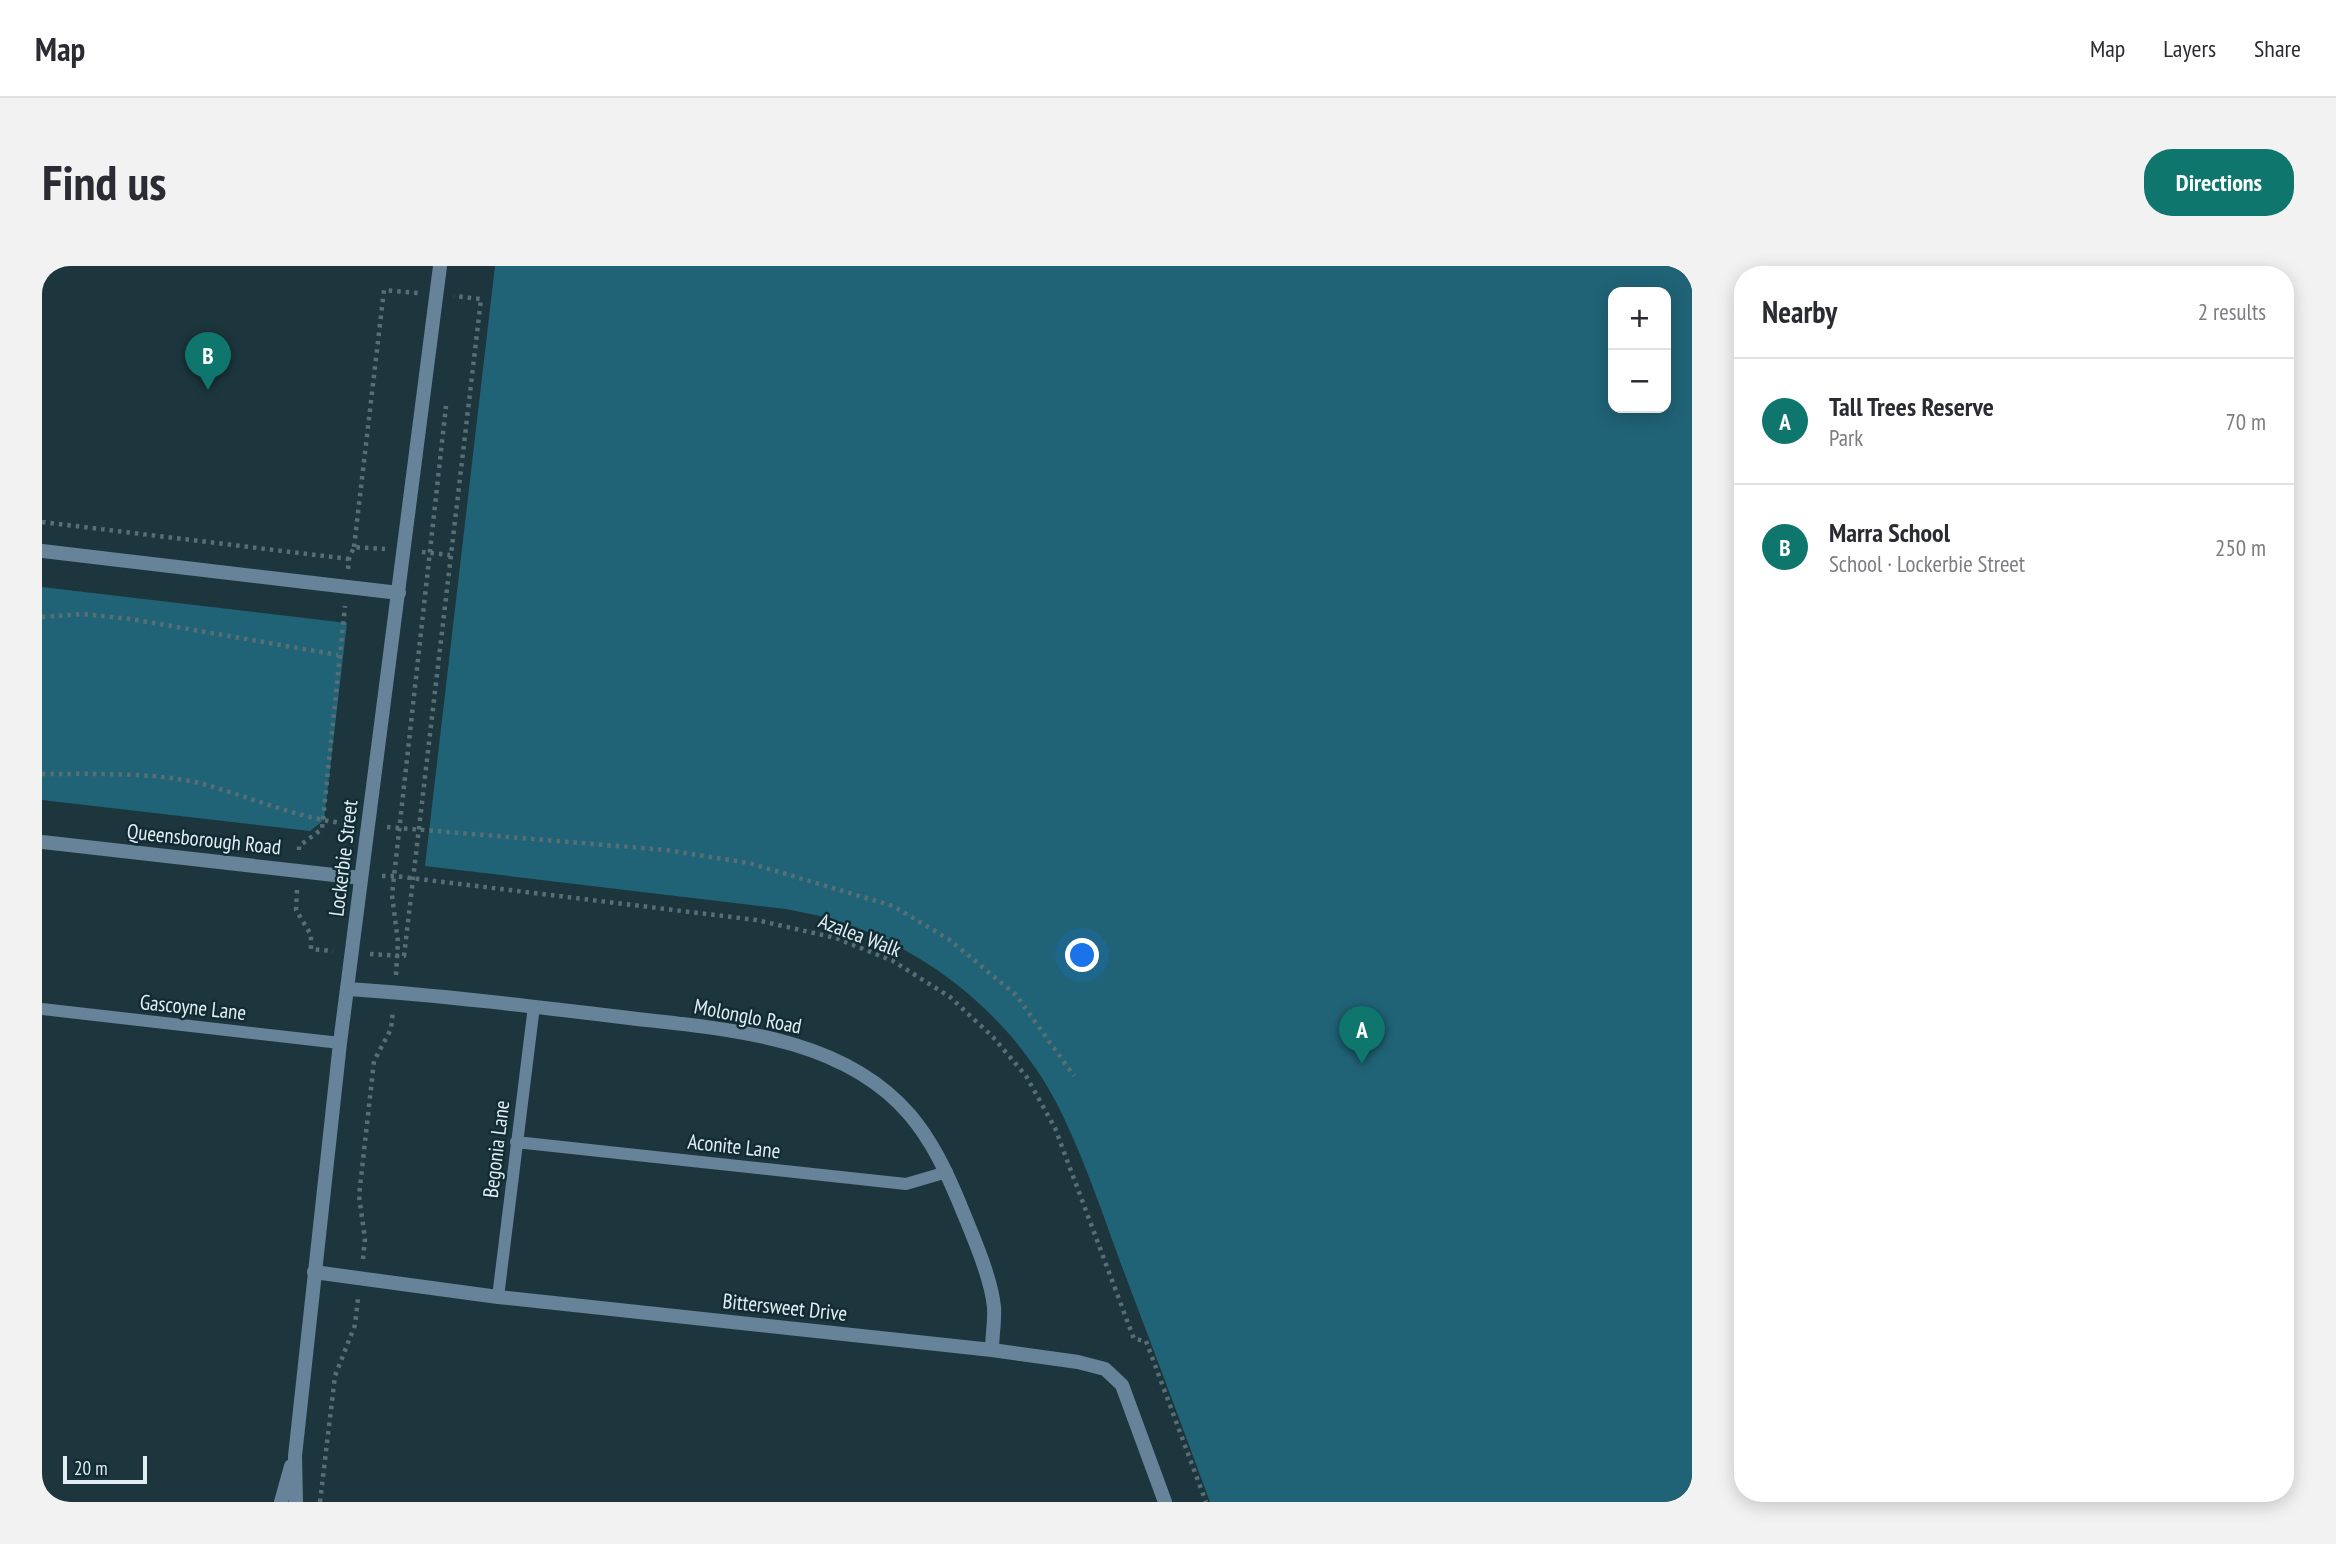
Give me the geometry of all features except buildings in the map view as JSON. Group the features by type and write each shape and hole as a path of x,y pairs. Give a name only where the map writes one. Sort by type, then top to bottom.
{"street":[{"name":"Lockerbie Street","path":"295,1456 340,1043 440,266"},
{"path":"42,551 400,593"},
{"name":"Queensborough Road","path":"42,842 361,878"},
{"name":"Molonglo Road","path":"347,989 534,1006 743,1032 795,1044 834,1059 882,1088 909,1114 947,1172 987,1275 994,1308 992,1350"},
{"name":"Bittersweet Drive","path":"314,1272 498,1297 992,1350 1078,1362 1105,1369 1122,1385 1165,1502"},
{"path":"281,1502 295,1456"},
{"path":"295,1456 296,1502"}],"lane":[{"name":"Begonia Lane","path":"498,1297 534,1006"},
{"name":"Gascoyne Lane","path":"42,1009 340,1043"},
{"name":"Aconite Lane","path":"516,1142 906,1184 947,1172"}],"path":[{"path":"457,310 460,286"},
{"path":"320,1502 335,1377 355,1325 361,1278 365,1239 359,1196 374,1061 391,1028 398,942 392,895 446,406"},
{"path":"42,522 349,559"},
{"path":"42,617 83,614 131,619 338,655"},
{"path":"42,774 138,776 196,782 314,818 400,829 666,850 749,863 893,906 950,940 1016,995 1074,1076"},
{"name":"Azalea Walk","path":"361,878 394,876 756,920 836,938 893,961 950,997 993,1037 1026,1076 1055,1128 1134,1339 1146,1341 1206,1502"}],"shaded area":[{"path":"495,266 1692,266 1692,1502 1210,1502 1079,1152 1063,1116 1022,1049 996,1019 934,968 864,931 817,915 786,909 425,866"},
{"path":"42,587 347,623 324,820 310,831 42,800"}],"place":[{"name":"Marra School","path":"208,390"},
{"name":"Tall Trees Reserve","path":"1362,1064"}]}
